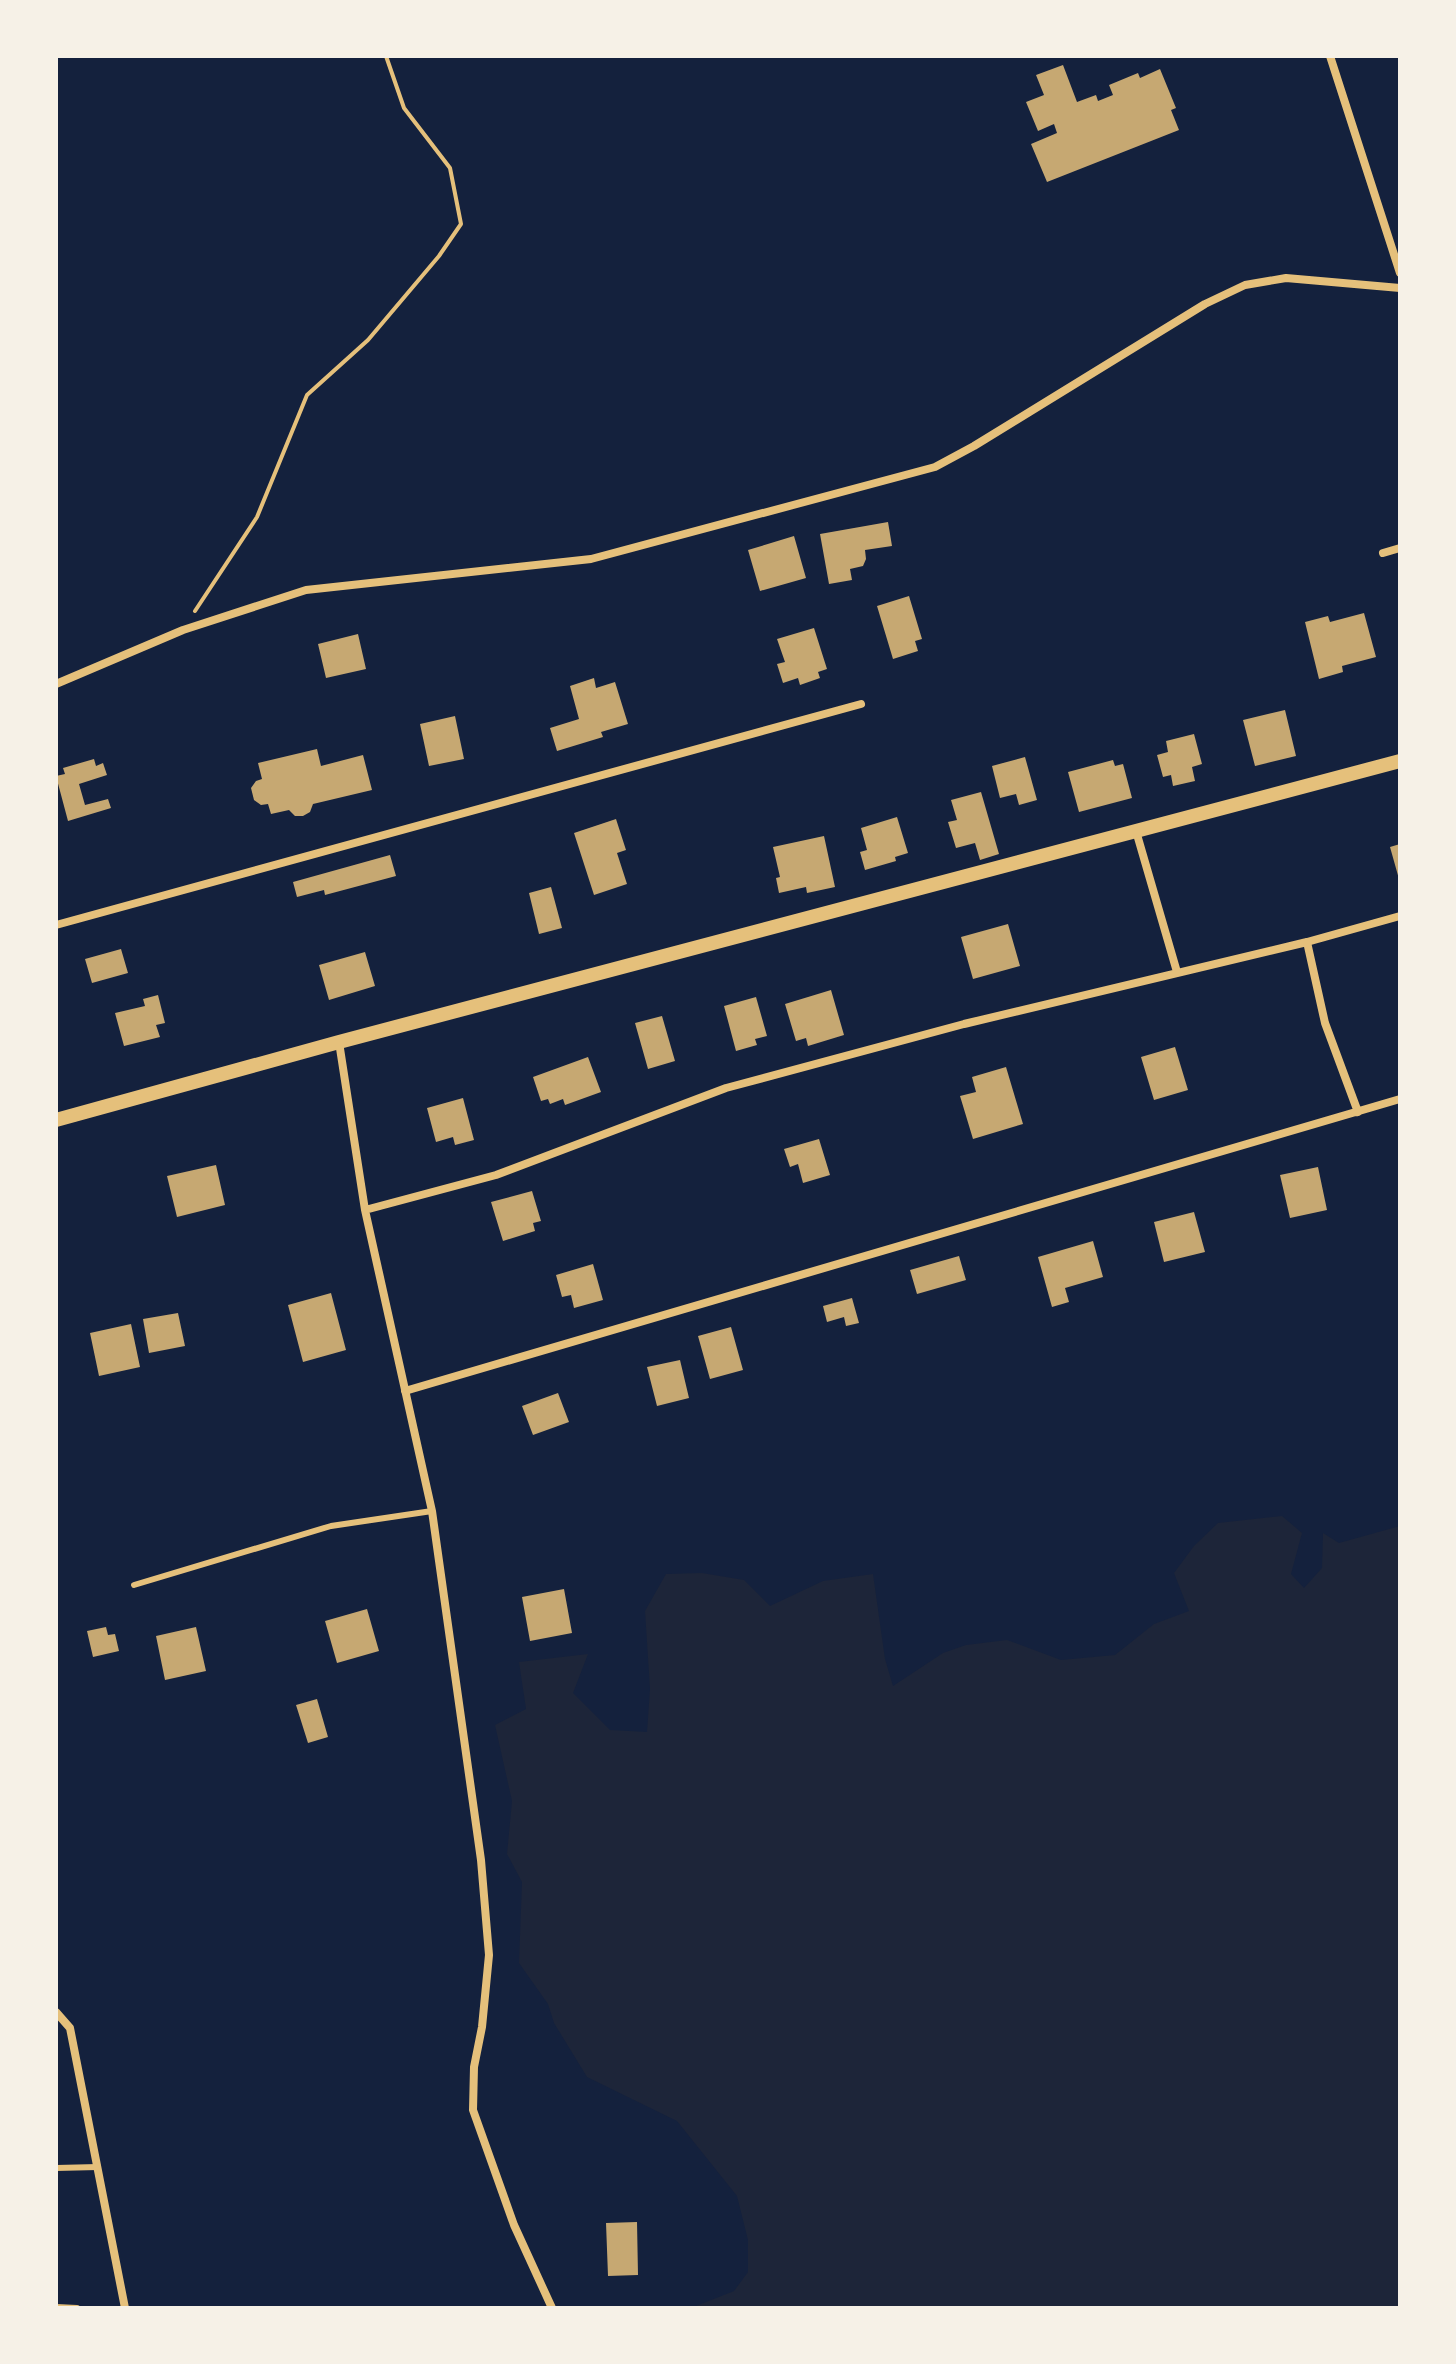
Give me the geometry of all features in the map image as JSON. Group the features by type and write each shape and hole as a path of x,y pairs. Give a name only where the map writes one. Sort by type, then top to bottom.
{"street":[{"path":"1330,56 1400,273"},
{"path":"56,684 183,630 306,590 591,559 935,467 1205,304 1245,285 1286,278 1400,288"},
{"path":"1383,553 1400,548"},
{"path":"56,925 861,704"},
{"path":"56,1120 1400,761"},
{"path":"1136,831 1177,972"},
{"path":"365,1210 496,1175 726,1088 964,1024 1307,942 1400,916"},
{"path":"1307,942 1325,1023 1358,1112"},
{"path":"339,1042 365,1210 432,1511 481,1860 489,1955 482,2027 474,2067 473,2110 514,2225 552,2308"},
{"path":"405,1391 1400,1099"},
{"path":"56,2012 70,2028 125,2308"}],"lane":[{"path":"134,1585 331,1526 432,1511"},
{"path":"56,2168 98,2167"},
{"path":"56,2307 77,2308"}],"path":[{"path":"183,630 257,517 307,395 368,340 439,256 461,224 450,168 404,108 386,56"}],"shaded area":[{"path":"1282,1516 1302,1533 1291,1574 1304,1588 1322,1568 1323,1533 1339,1543 1400,1526 1400,2308 691,2308 734,2291 748,2272 748,2240 737,2196 677,2121 587,2077 554,2023 548,2004 519,1963 522,1882 507,1854 512,1801 495,1725 526,1709 519,1662 588,1654 573,1693 610,1730 647,1732 650,1689 645,1611 666,1574 702,1573 744,1580 770,1606 823,1581 873,1574 885,1659 893,1686 943,1653 966,1645 1007,1640 1061,1660 1115,1655 1154,1624 1189,1611 1174,1573 1194,1546 1218,1523"}],"building":[{"path":"1063,65 1077,102 1096,95 1098,101 1113,95 1109,85 1138,73 1140,78 1160,69 1176,108 1171,110 1179,130 1047,182 1031,144 1057,133 1054,124 1038,131 1026,102 1044,95 1036,75"},
{"path":"888,522 892,546 865,550 863,566 850,569 852,580 829,584 820,534"},
{"path":"794,536 806,578 760,591 748,550"},
{"path":"909,596 922,639 915,641 918,651 893,659 877,606"},
{"path":"1364,613 1376,657 1342,666 1343,672 1319,679 1305,622 1328,616 1330,622"},
{"path":"814,628 827,669 818,672 820,678 800,685 798,678 783,683 777,664 785,662 777,639"},
{"path":"358,634 366,669 326,678 318,644"},
{"path":"594,678 596,688 615,682 628,724 601,732 603,737 557,751 550,728 579,719 570,686"},
{"path":"1285,710 1296,756 1255,766 1243,720"},
{"path":"455,716 464,759 429,766 420,724"},
{"path":"1194,734 1202,764 1192,767 1195,781 1173,786 1171,775 1163,777 1157,755 1168,752 1166,741"},
{"path":"317,749 321,766 363,755 372,790 313,804 310,812 303,816 295,816 289,810 271,814 268,804 261,805 254,800 251,788 262,779 258,763"},
{"path":"1025,757 1037,800 1019,805 1016,794 1000,798 992,766"},
{"path":"94,759 96,766 103,763 107,775 79,784 85,805 108,799 111,808 68,821 56,776 65,774 63,768"},
{"path":"1113,760 1115,766 1123,764 1132,798 1079,812 1068,772"},
{"path":"981,792 999,854 980,860 975,843 956,848 948,822 957,820 951,800"},
{"path":"897,817 908,853 895,857 896,861 865,870 860,852 867,850 861,828"},
{"path":"616,819 626,850 617,853 627,884 594,895 574,833"},
{"path":"824,836 835,887 807,893 806,887 779,893 776,878 780,877 773,847"},
{"path":"1400,844 1400,879 1399,879 1390,847"},
{"path":"390,855 396,876 325,895 324,890 297,897 293,882"},
{"path":"551,887 562,928 539,934 529,893"},
{"path":"1008,924 1020,966 973,979 961,937"},
{"path":"121,949 128,973 92,983 85,959"},
{"path":"365,952 375,986 329,1000 319,965"},
{"path":"831,990 844,1035 808,1046 806,1038 796,1041 785,1004"},
{"path":"158,995 165,1023 156,1025 160,1037 124,1046 115,1013 145,1006 143,999"},
{"path":"756,997 767,1036 755,1039 757,1045 736,1051 724,1006"},
{"path":"662,1016 675,1061 648,1069 635,1023"},
{"path":"1175,1047 1188,1090 1154,1100 1141,1057"},
{"path":"588,1057 601,1092 565,1105 563,1099 550,1104 548,1099 541,1101 533,1077"},
{"path":"1006,1067 1023,1124 973,1139 960,1096 976,1092 972,1077"},
{"path":"463,1098 474,1140 455,1145 453,1137 436,1142 427,1108"},
{"path":"819,1139 830,1175 803,1183 798,1164 790,1167 784,1149"},
{"path":"216,1165 225,1205 177,1217 167,1176"},
{"path":"1318,1167 1327,1210 1290,1218 1280,1175"},
{"path":"532,1191 541,1221 533,1223 535,1231 503,1241 491,1202"},
{"path":"1194,1212 1205,1252 1164,1262 1154,1222"},
{"path":"1093,1241 1103,1277 1065,1288 1069,1302 1052,1307 1038,1257"},
{"path":"959,1256 966,1280 917,1294 910,1270"},
{"path":"593,1264 603,1300 574,1308 571,1295 562,1297 556,1275"},
{"path":"331,1293 346,1350 303,1362 288,1305"},
{"path":"852,1298 859,1323 846,1326 844,1317 827,1322 823,1306"},
{"path":"178,1313 185,1346 149,1353 143,1319"},
{"path":"131,1324 140,1367 99,1376 90,1333"},
{"path":"731,1327 743,1370 710,1379 698,1336"},
{"path":"680,1360 689,1398 657,1406 647,1367"},
{"path":"558,1393 569,1422 533,1435 522,1406"},
{"path":"564,1589 572,1633 530,1641 522,1597"},
{"path":"367,1609 379,1651 337,1663 325,1621"},
{"path":"106,1627 108,1635 115,1634 119,1651 93,1657 87,1631"},
{"path":"196,1627 206,1671 165,1680 156,1636"},
{"path":"317,1699 328,1737 308,1743 296,1705"},
{"path":"637,2222 638,2275 608,2276 606,2223"}]}
